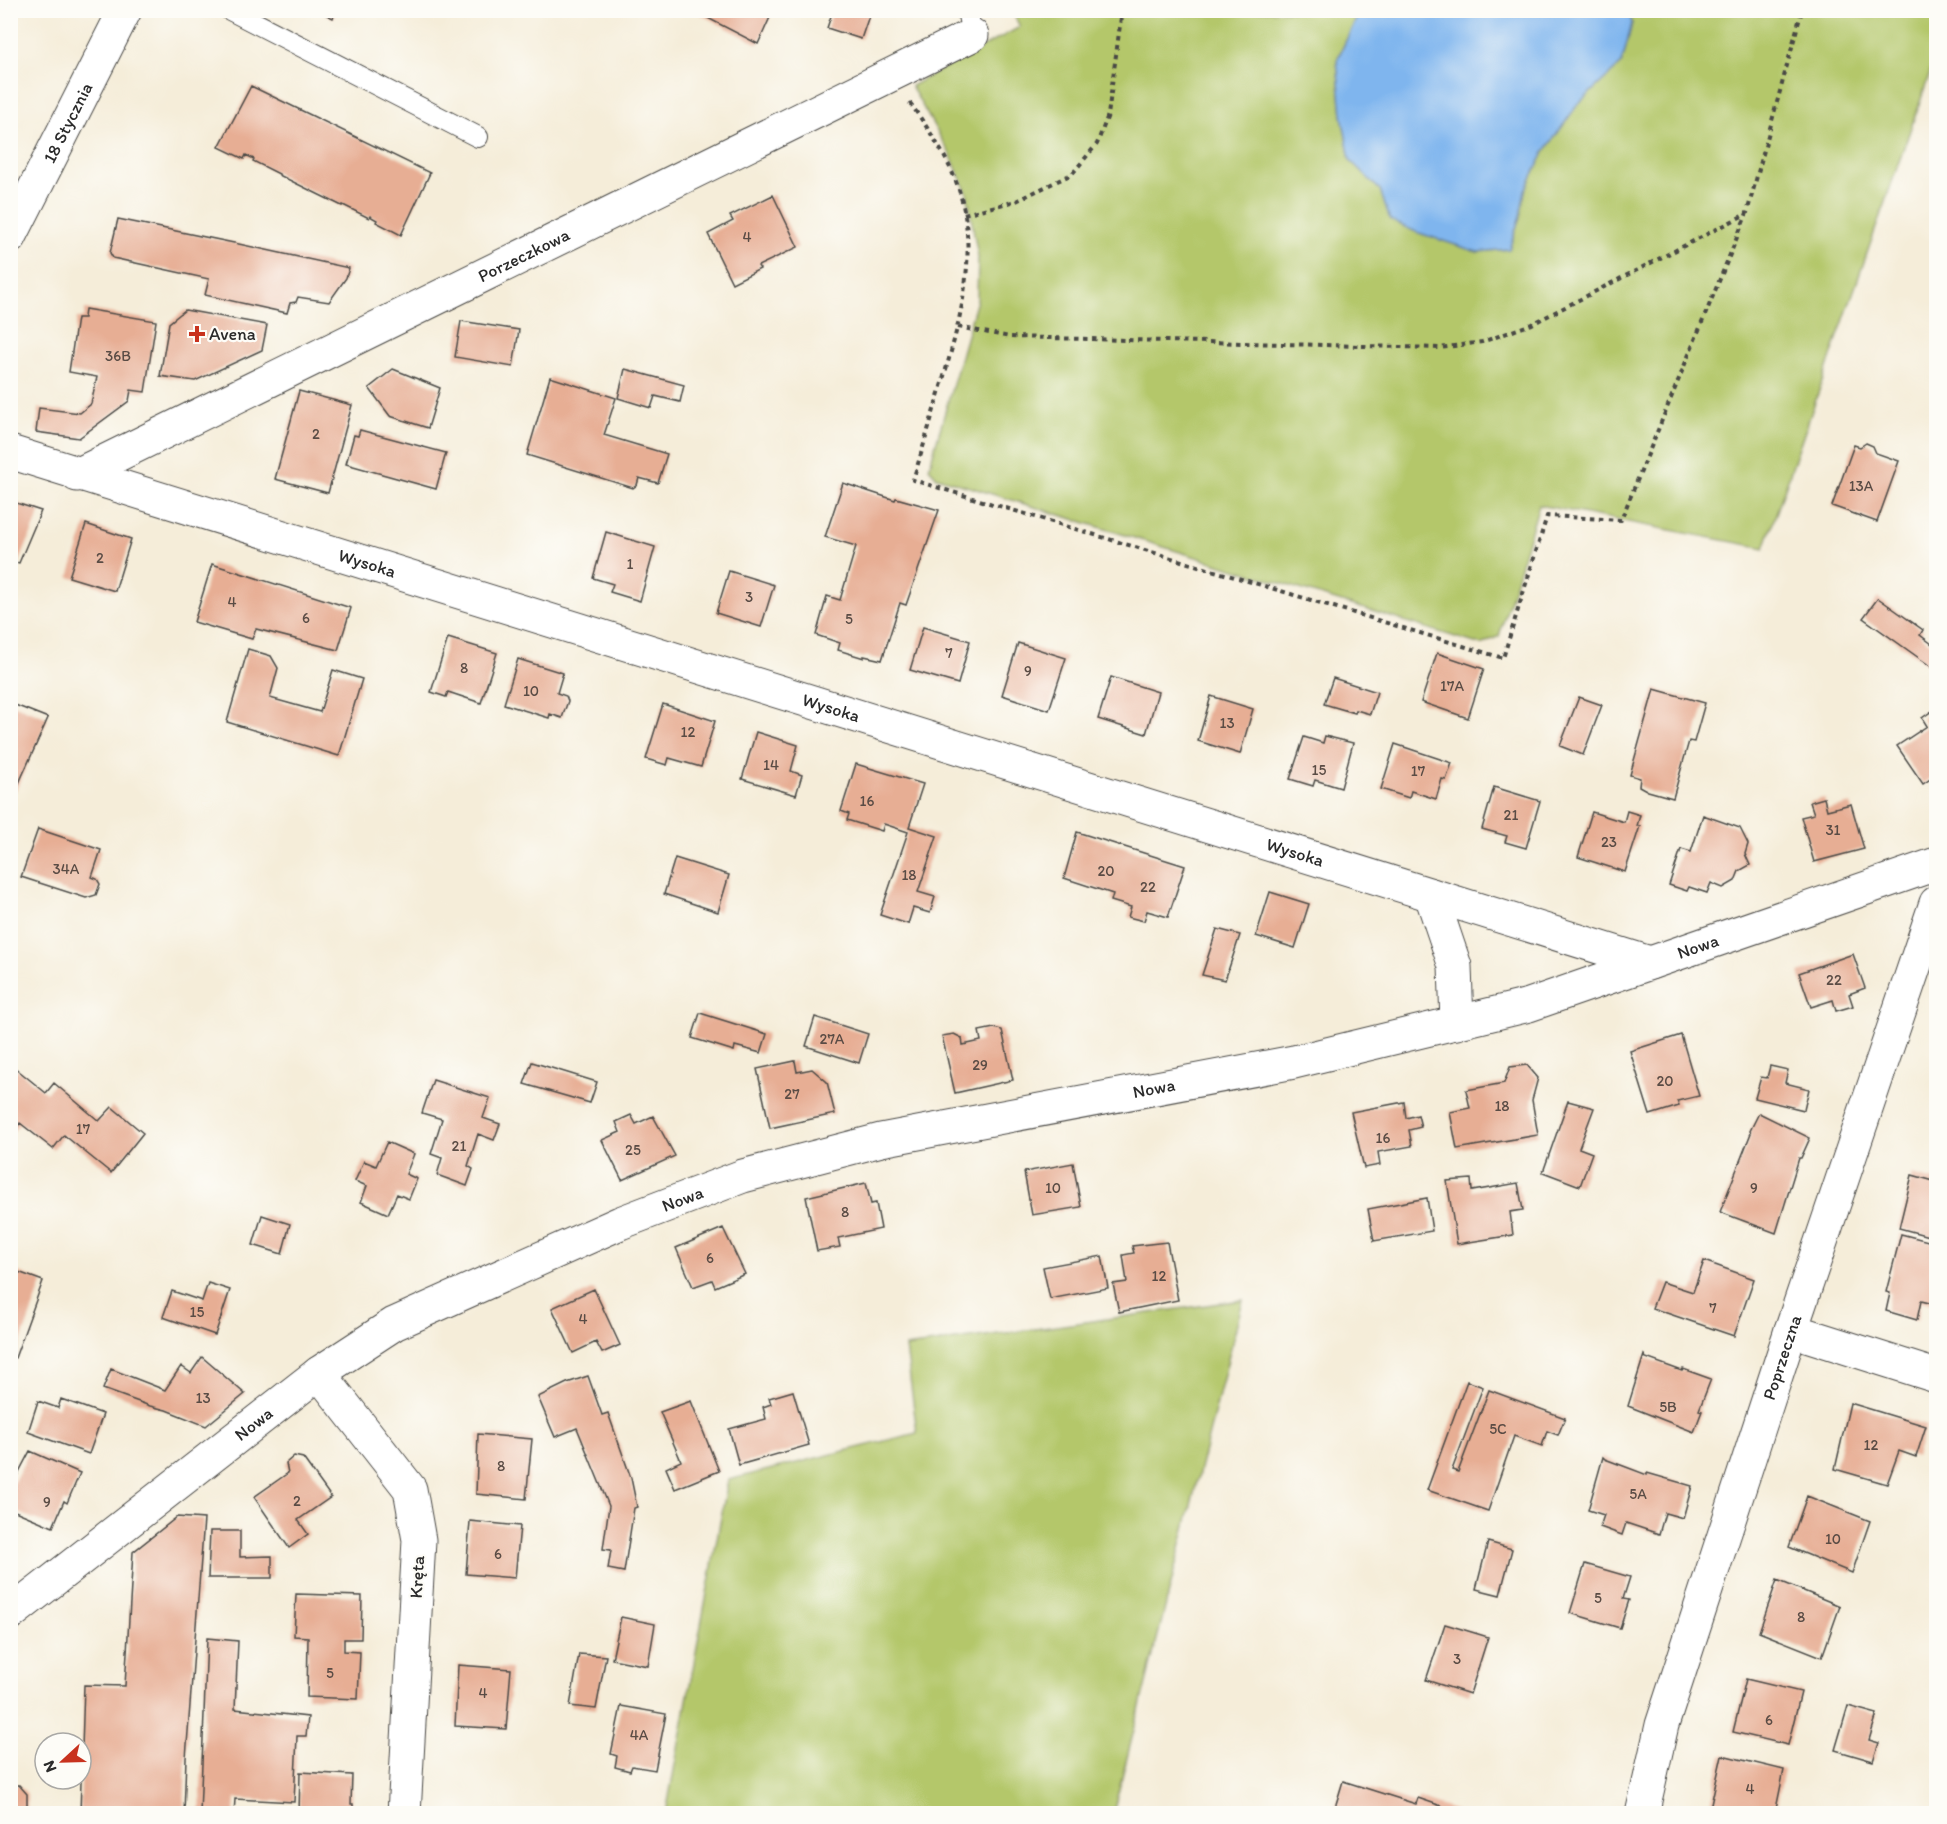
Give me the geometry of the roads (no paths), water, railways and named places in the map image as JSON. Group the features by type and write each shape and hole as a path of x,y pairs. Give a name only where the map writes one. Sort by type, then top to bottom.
{"street":[{"name":"18 Stycznia","path":"10,237 125,10"},
{"name":"Porzeczkowa","path":"77,475 891,75 969,23"},
{"name":"Wysoka","path":"10,452 77,475 1650,963"},
{"name":"Nowa","path":"10,1614 319,1373 394,1324 620,1223 743,1176 881,1140 1294,1062 1529,1005 1936,864"},
{"path":"1431,895 1455,966 1457,1023"},
{"name":"Poprzeczna","path":"1642,1814 1662,1725 1791,1330 1936,903"},
{"path":"1791,1330 1936,1376"},
{"name":"Kręta","path":"319,1373 410,1489 419,1540 404,1814"}],"lane":[{"path":"230,10 478,138"}],"water":[{"path":"1364,10 1628,10 1632,23 1622,63 1578,104 1545,151 1525,190 1520,217 1509,249 1477,252 1416,232 1390,220 1380,190 1350,160 1342,115 1337,60 1359,13"}],"place":[{"name":"Avena","path":"197,334"}]}
